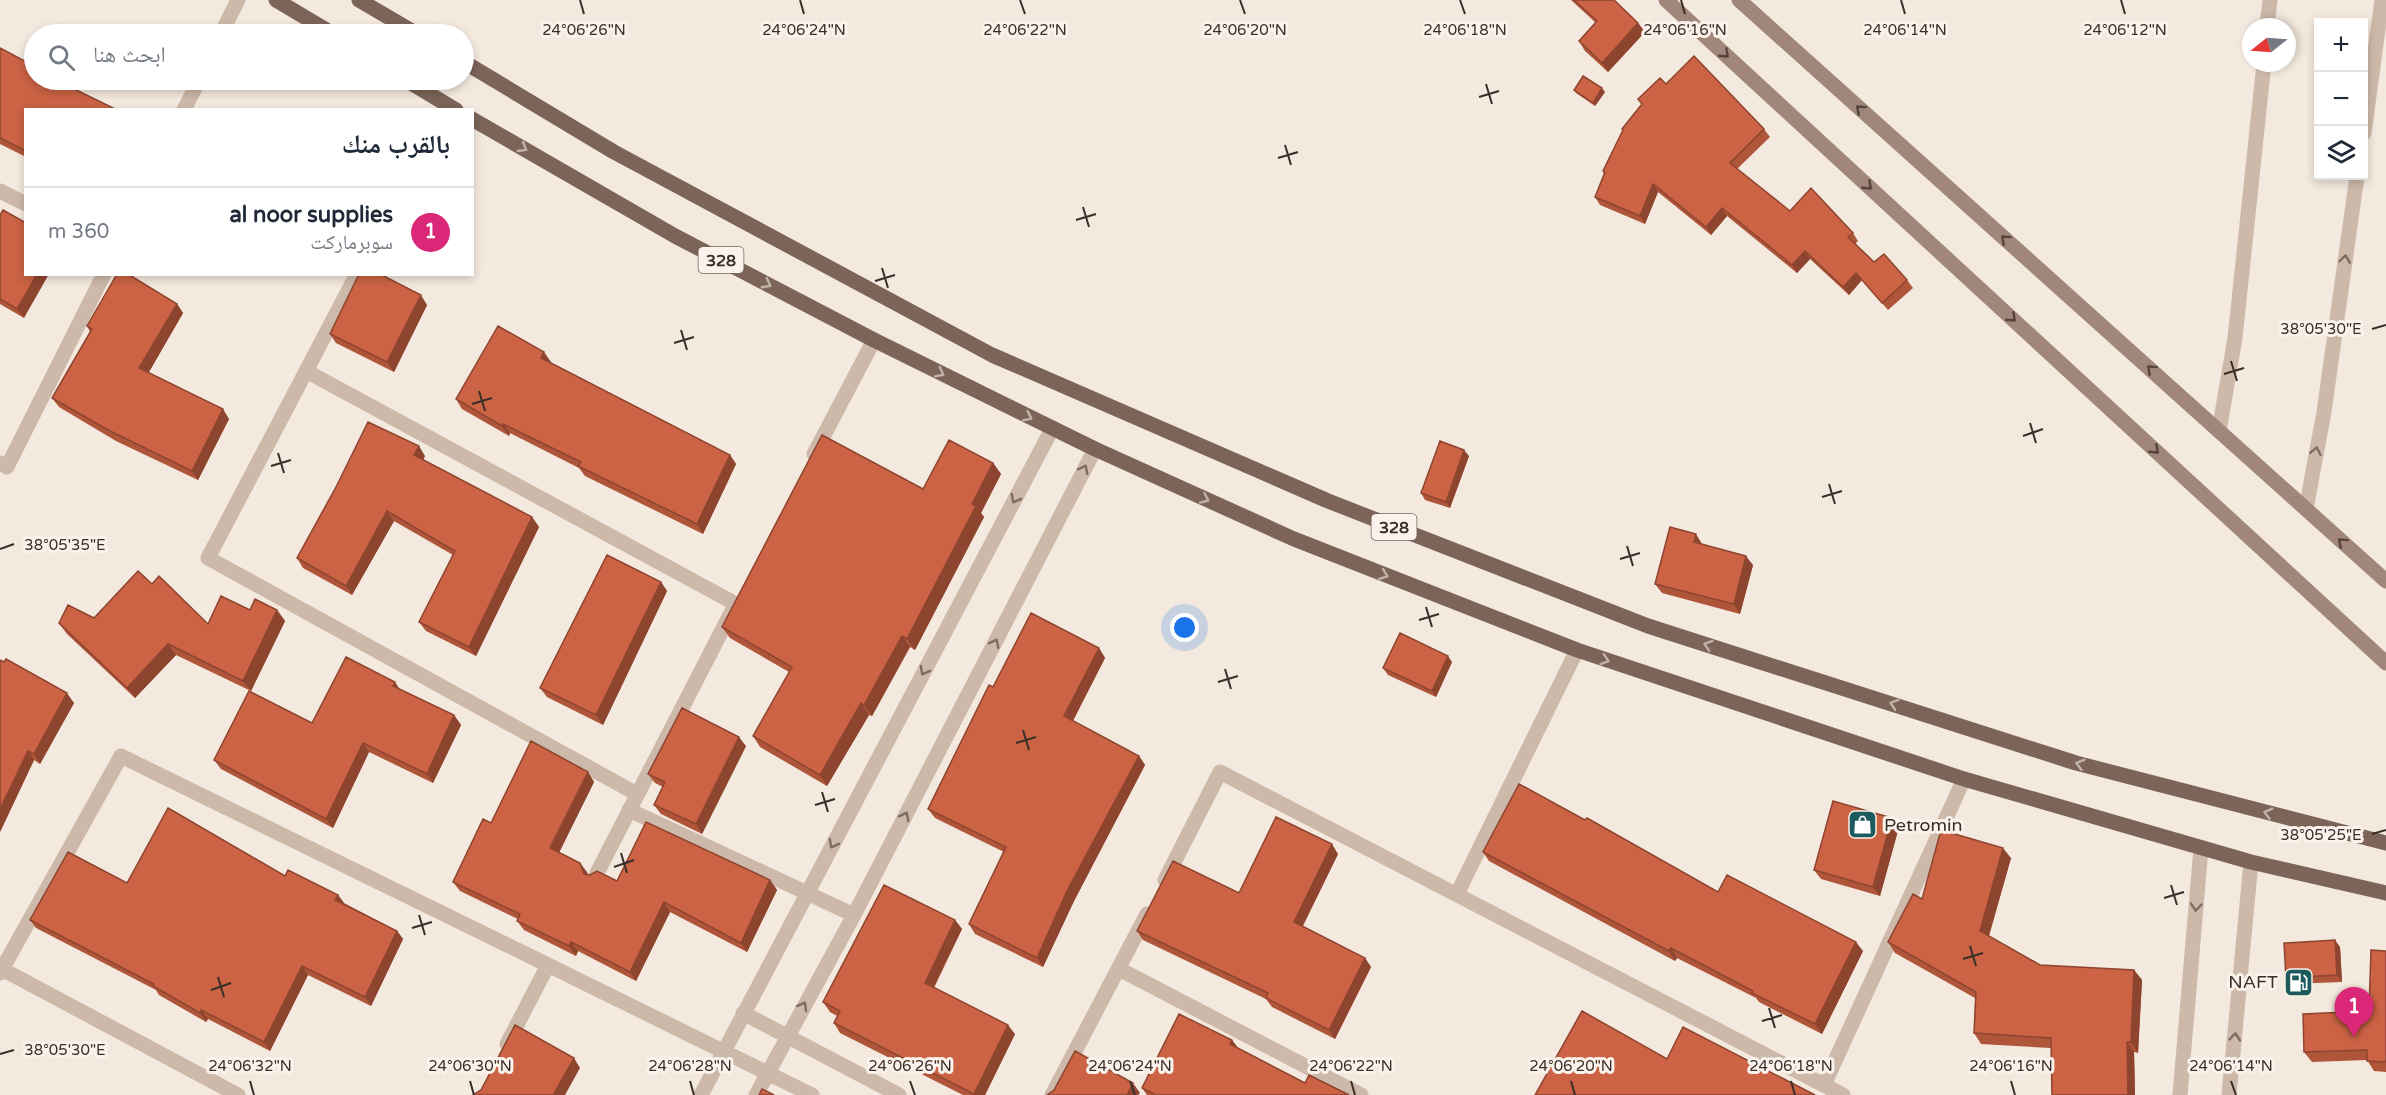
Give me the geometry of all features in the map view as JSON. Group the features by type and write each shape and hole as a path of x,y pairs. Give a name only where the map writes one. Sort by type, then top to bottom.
{"main road":[{"path":"276,0 316,24"},
{"path":"359,0 400,24"},
{"path":"1666,0 2386,663"},
{"path":"1739,0 2386,581"},
{"name":"328","path":"474,68 614,152 992,355 1328,501 1648,626 2076,763 2386,843"},
{"path":"421,90 449,108"},
{"name":"328","path":"474,120 675,236 874,340 1052,429"},
{"path":"1052,429 1294,539 1577,650 1964,779 2251,862 2386,893"}],"street":[{"path":"226,24 238,0"},
{"path":"2268,18 2270,0"},
{"path":"2365,126 2382,0"},
{"path":"2219,431 2235,338 2263,72"},
{"path":"185,108 194,90"},
{"path":"2306,509 2324,412 2356,180"},
{"path":"0,191 24,203"},
{"path":"0,463 7,467 103,276"},
{"path":"356,276 208,558 637,794"},
{"path":"808,467 874,340"},
{"path":"306,371 739,599 596,875"},
{"path":"701,1095 1052,429"},
{"path":"756,1095 786,1036 854,915 1095,449"},
{"path":"1457,894 1577,650"},
{"path":"238,1095 1,971 121,756 725,1050 812,1095"},
{"path":"1052,1095 1220,772 1843,1095"},
{"path":"1824,1085 1964,779"},
{"path":"629,810 854,915"},
{"path":"2180,1095 2200,848"},
{"path":"2229,1095 2251,862"},
{"path":"501,1055 548,965"},
{"path":"1119,969 1360,1095"},
{"path":"743,1013 899,1095"}],"building":[{"path":"1574,0 1614,0 1638,23 1602,63 1579,41 1597,21"},
{"path":"0,48 24,61 24,90 76,90 113,108 24,108 24,150 0,138"},
{"path":"1694,56 1764,129 1730,163 1790,211 1811,188 1853,233 1848,237 1874,262 1884,254 1907,280 1882,303 1856,273 1843,287 1805,251 1792,265 1722,208 1706,227 1653,184 1640,216 1595,197 1605,172 1603,171 1622,129 1642,104 1638,99 1660,78 1666,84"},
{"path":"1583,76 1602,88 1593,103 1574,90"},
{"path":"3,210 24,222 24,276 36,276 17,309 0,299 0,215"},
{"path":"116,276 131,276 177,304 139,368 223,409 192,471 110,431 52,398 92,329 87,326"},
{"path":"358,276 384,276 421,295 387,362 330,334"},
{"path":"498,326 544,352 541,358 730,455 697,524 578,466 581,462 503,424 502,426 456,399"},
{"path":"368,422 419,446 414,455 532,517 469,647 419,622 455,551 387,511 346,586 297,558"},
{"path":"822,435 923,489 949,440 993,463 972,504 976,506 907,639 902,636 864,705 861,703 820,775 753,736 792,667 722,627"},
{"path":"1440,441 1464,450 1446,502 1421,493"},
{"path":"1670,527 1696,534 1694,542 1746,556 1734,604 1655,584"},
{"path":"607,555 661,582 596,715 540,688"},
{"path":"138,571 152,584 159,576 208,624 221,596 250,610 255,599 277,610 243,681 168,644 127,688 59,623 68,605 94,618"},
{"path":"1031,613 1099,648 1064,716 1139,756 1067,891 1037,958 969,924 1006,847 928,809 989,685 993,687"},
{"path":"1400,633 1448,656 1432,691 1383,668"},
{"path":"346,657 395,682 393,686 454,715 427,774 363,743 326,819 214,760 249,691 312,723"},
{"path":"6,659 67,693 34,754 28,751 0,809 0,660 4,662"},
{"path":"682,708 739,737 696,824 654,805 665,782 648,774"},
{"path":"531,741 588,772 550,848 580,863 584,874 590,875 597,871 617,881 646,822 770,880 741,943 664,902 630,972 571,942 569,946 517,921 520,914 453,882 483,819 491,823"},
{"path":"1519,784 1585,820 1587,818 1718,892 1727,875 1856,942 1815,1024 1752,993 1753,991 1671,948 1669,951 1483,852"},
{"path":"1833,801 1892,818 1873,887 1814,870"},
{"path":"168,808 285,876 288,870 338,895 335,900 397,931 365,997 302,966 264,1042 201,1010 200,1013 153,986 154,984 30,920 68,852 127,883"},
{"path":"1276,817 1332,844 1294,922 1365,958 1329,1030 1266,998 1268,993 1137,931 1173,861 1239,893"},
{"path":"1941,830 2003,848 1980,931 2040,965 2134,970 2131,1042 2127,1042 2128,1095 2052,1095 2051,1038 1974,1033 1976,992 1888,942 1913,894 1922,899"},
{"path":"884,885 955,920 925,983 1008,1025 974,1094 834,1023 840,1011 823,1002"},
{"path":"2335,940 2337,975 2286,978 2284,943"},
{"path":"2371,950 2386,951 2386,1062 2367,1061 2367,1050 2304,1052 2303,1014 2369,1011"},
{"path":"1582,1011 1667,1059 1683,1027 1815,1095 1535,1095"},
{"path":"1179,1014 1232,1040 1230,1044 1305,1083 1309,1075 1349,1095 1156,1095 1142,1088"},
{"path":"515,1025 574,1058 553,1095 473,1095 481,1090"},
{"path":"1075,1051 1133,1083 1127,1095 1047,1095 1054,1090"},
{"path":"762,1089 774,1095 759,1095"}],"place":[{"name":"Petromin","path":"1863,825"},
{"name":"NAFT","path":"2299,982"},
{"name":"al noor supplies","path":"2354,1037"}]}
